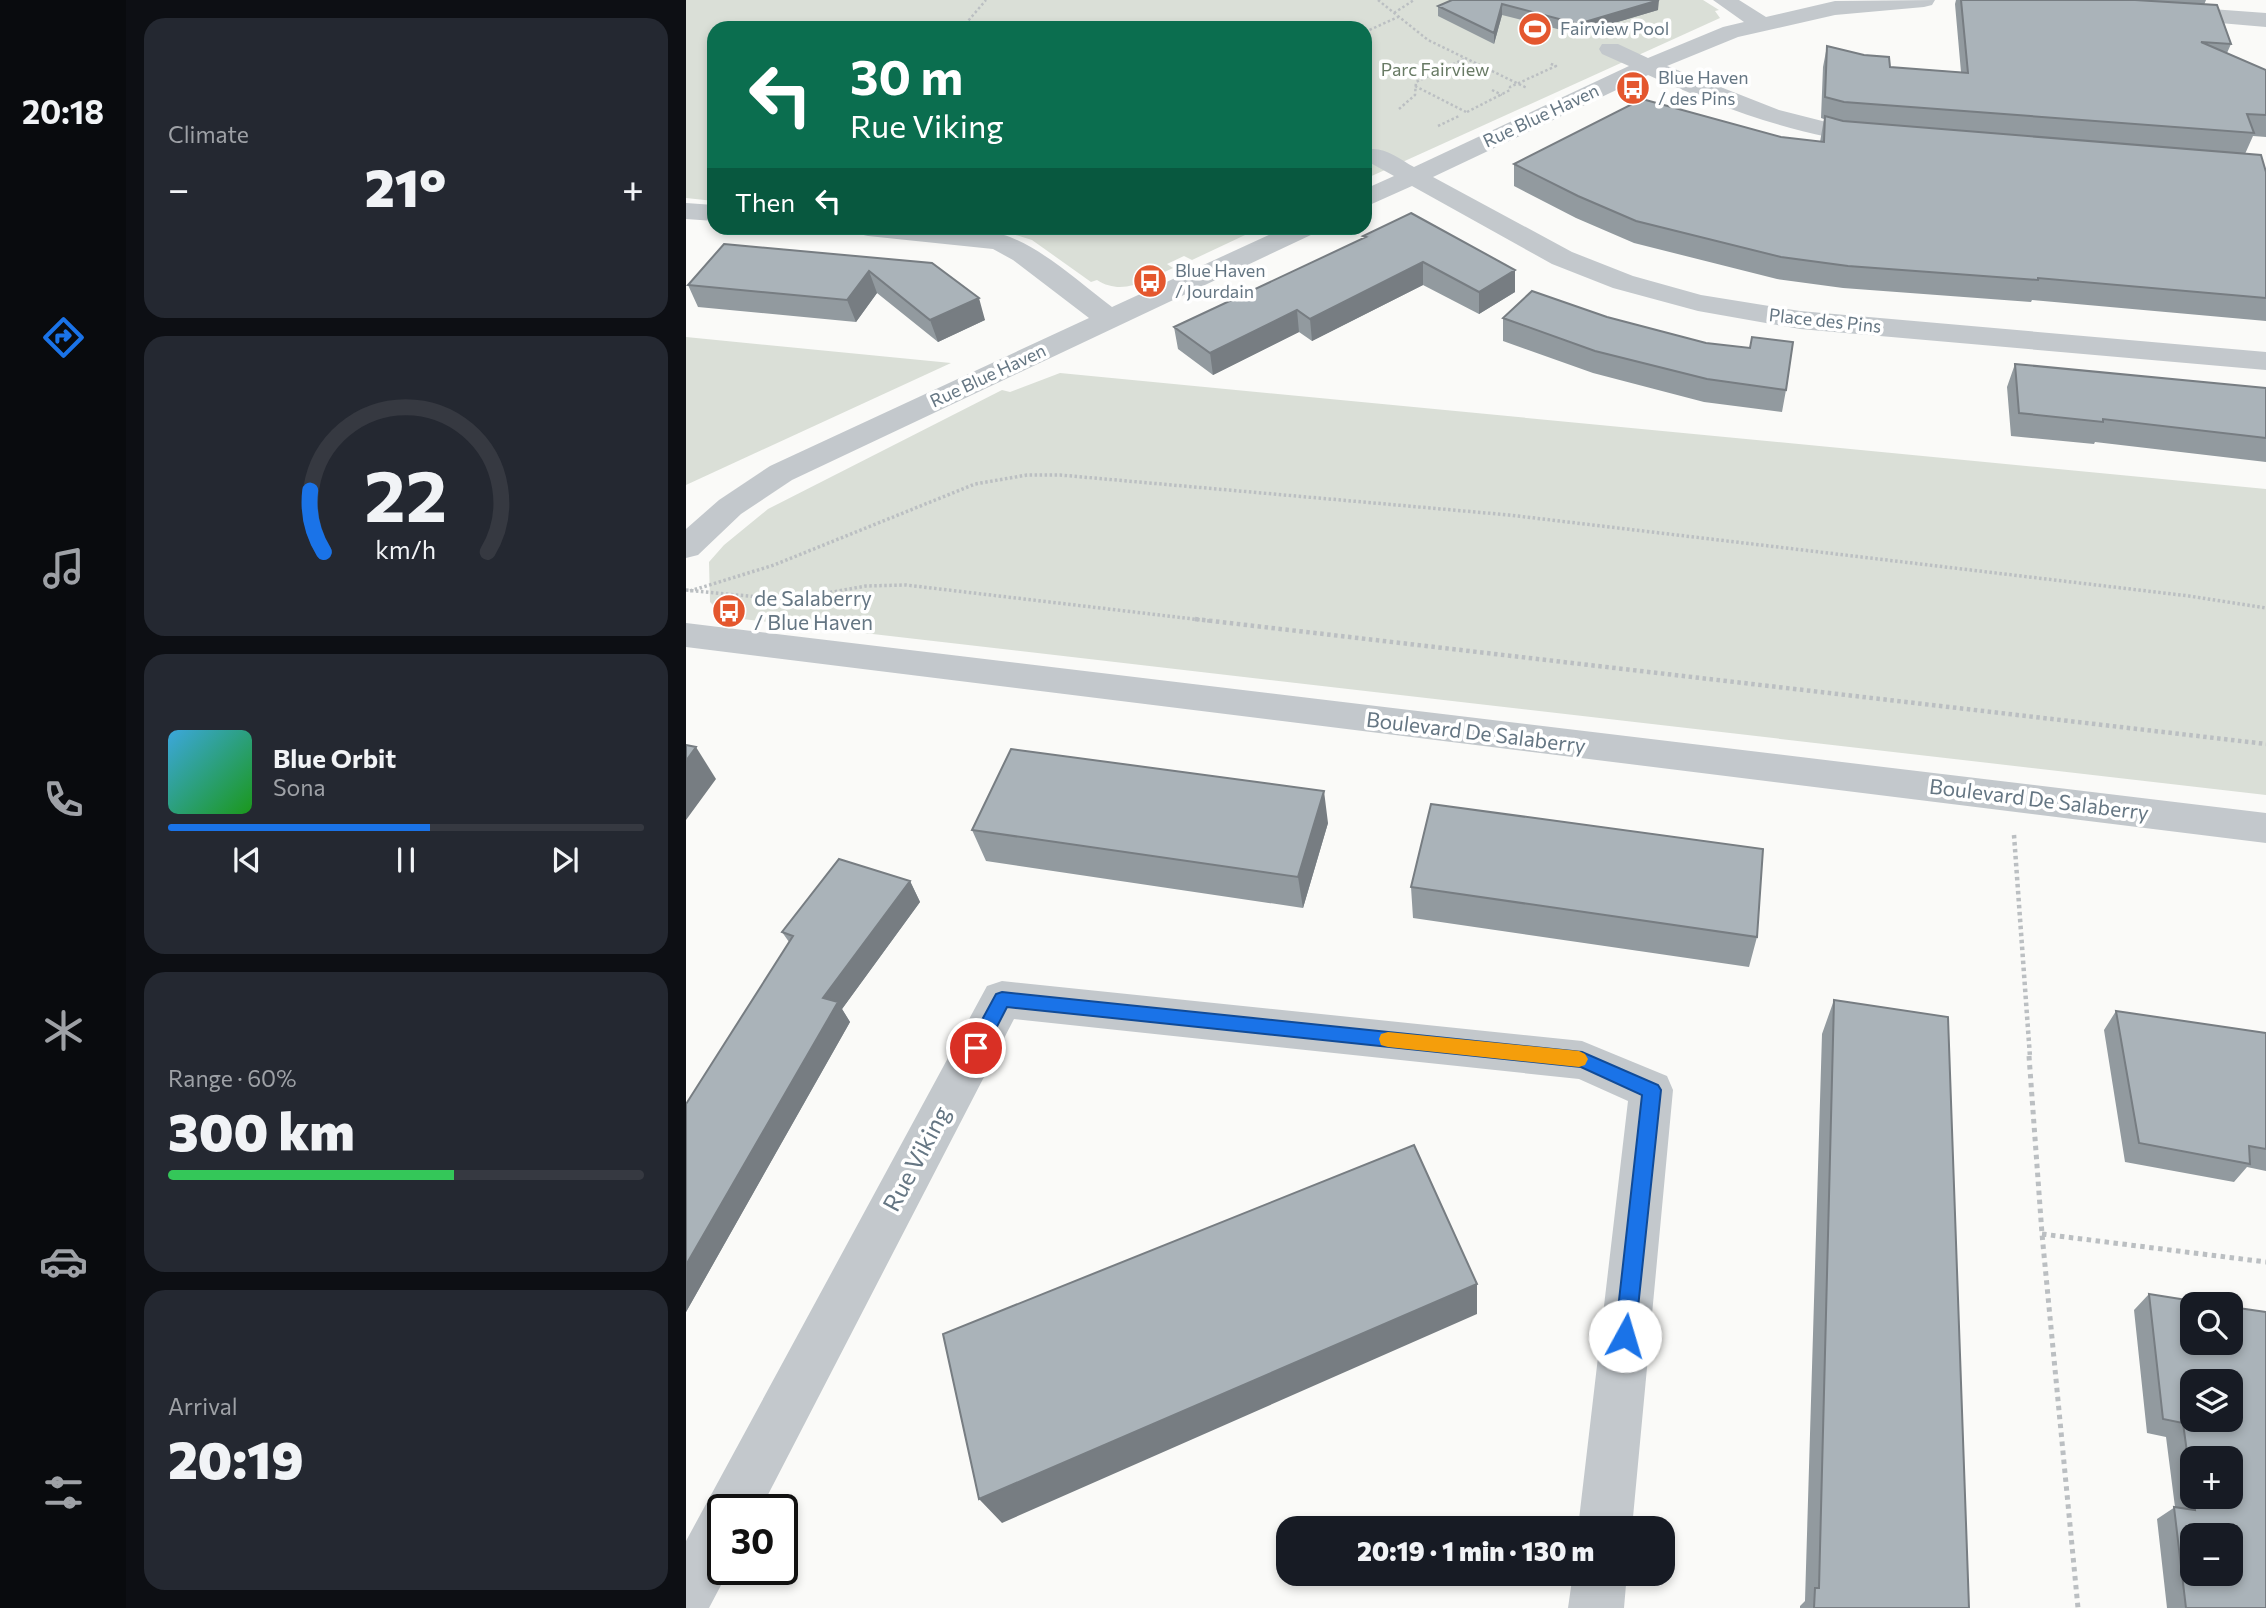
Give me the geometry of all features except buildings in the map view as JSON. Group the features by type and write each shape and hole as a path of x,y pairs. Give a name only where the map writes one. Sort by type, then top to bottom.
{"street":[{"path":"1724,0 1760,23"},
{"name":"Rue Blue Haven","path":"1372,196 1648,66 1731,32 1760,23 1849,5 1924,0"},
{"path":"2146,11 2257,13"},
{"path":"1610,48 1732,103 1779,120 1839,133 1894,138"},
{"name":"Place des Pins","path":"1374,155 1508,231 1581,267 1623,282 1724,309 1814,321 2266,361"},
{"path":"686,211 707,212"},
{"path":"934,235 999,242 1023,254 1109,319"},
{"name":"Rue Blue Haven","path":"686,547 730,507 781,473 1289,235"},
{"name":"Boulevard De Salaberry","path":"686,635 2266,828"},
{"name":"Rue Viking","path":"740,1494 1002,999 1582,1060 1651,1090 1606,1516"},
{"path":"686,1597 707,1557"},
{"path":"1596,1608 1599,1586"}],"path":[{"path":"968,21 986,0"},
{"path":"1378,0 1428,40 1520,84"},
{"path":"1394,13 1414,0"},
{"path":"1372,29 1398,17"},
{"path":"1399,109 1415,95 1414,86 1421,78 1464,59"},
{"path":"1435,128 1556,66 1549,62"},
{"path":"1414,86 1465,112"},
{"path":"1492,90 1501,95"},
{"path":"688,590 774,565 975,484 1027,475 1060,475 1509,515 2189,596 2266,608"},
{"path":"688,590 788,600 866,586 906,585 2266,744"},
{"path":"2014,831 2042,1234 2078,1608"},
{"path":"2042,1234 2266,1262"}],"green space":[{"name":"Parc Fairview","path":"686,0 1703,0 1719,10 1715,11 1720,18 1372,176 1372,21 707,21 707,200 686,198"},
{"path":"1016,235 1245,235 1192,260 1184,256 1167,264 1173,268 1126,287 1107,285 1097,280 1091,282 1032,240"},
{"path":"686,337 951,363 686,485"},
{"path":"1060,373 2266,489 2266,795 725,617 710,602 709,562 724,545 768,509 1002,390 1010,392"}],"slow traffic":[{"path":"1388,1039 1579,1059"}],"place":[{"name":"Fairview Pool","path":"1535,29"},
{"name":"Blue Haven / des Pins","path":"1633,88"},
{"name":"Blue Haven / Jourdain","path":"1150,281"},
{"name":"de Salaberry / Blue Haven","path":"729,611"}],"route":[{"path":"976,1048 1002,999 1582,1060 1651,1090 1625,1336"}]}
